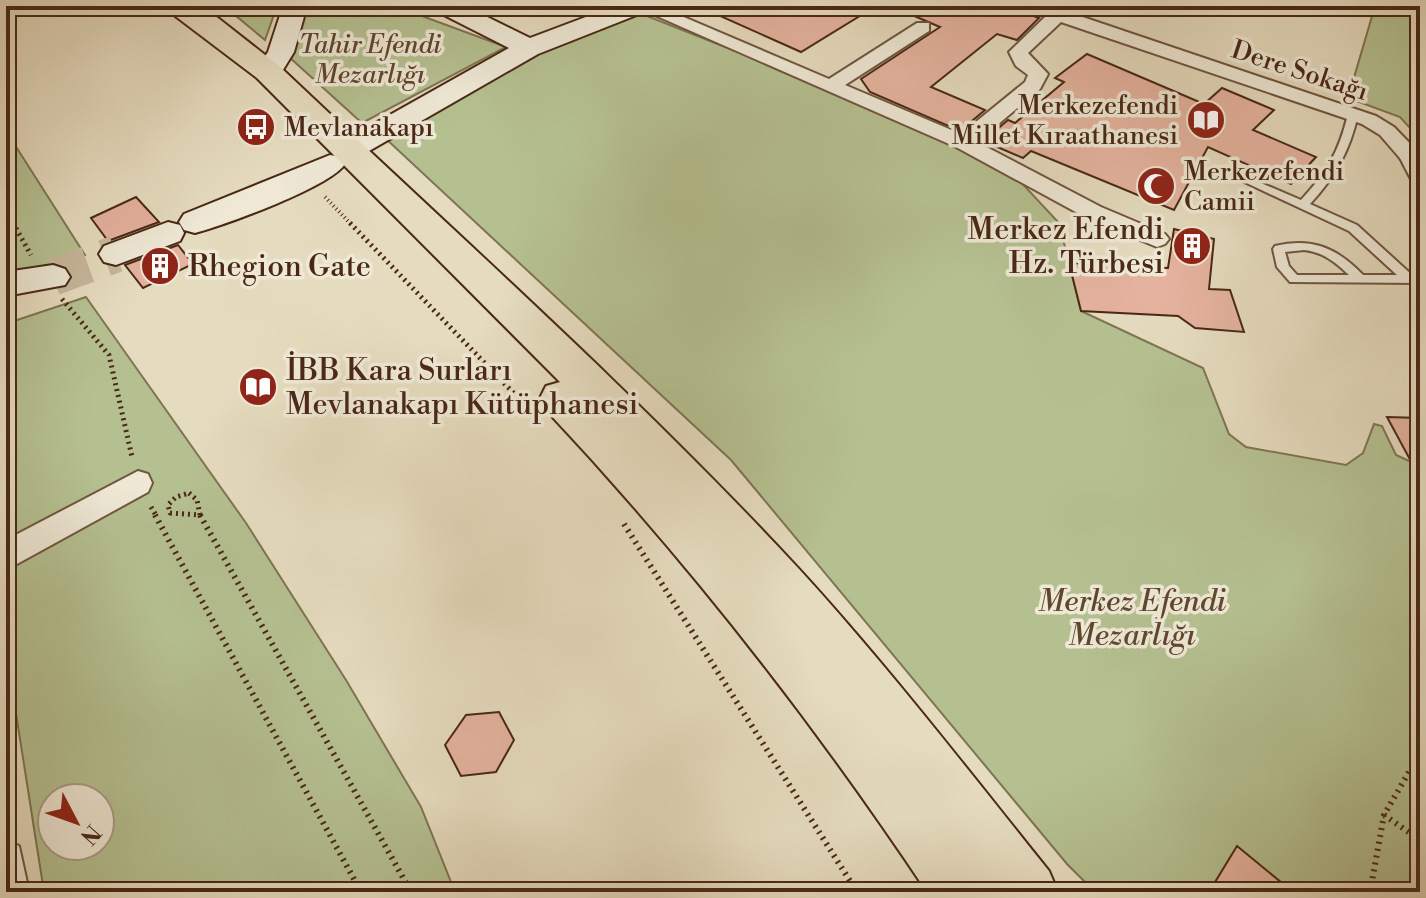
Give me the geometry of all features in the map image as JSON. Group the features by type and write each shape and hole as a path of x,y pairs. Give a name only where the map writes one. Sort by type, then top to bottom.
{"main road":[{"path":"144,6 212,52 255,71"},
{"path":"176,6 255,71 329,163 578,414 697,547 774,637 963,892"},
{"path":"255,71 264,49 286,38"},
{"path":"329,163 680,475 780,583 935,771 1028,892"}],"street":[{"path":"286,38 295,6"},
{"path":"116,254 329,163 529,48 640,6 963,143 1093,212 1157,239"},
{"name":"Dere Sokağı","path":"1033,6 1353,114 1387,131 1420,167"},
{"path":"449,7 529,48"},
{"path":"963,143 1033,85 1038,74 1023,62 1018,52 1058,15"},
{"path":"831,86 923,27"},
{"path":"6,284 49,278"},
{"path":"6,556 138,483"},
{"path":"6,859 10,892"}],"lane":[{"path":"1302,206 1336,170 1346,149 1353,114"},
{"path":"1397,141 1420,187"},
{"path":"1243,179 1353,228 1414,279"},
{"path":"1360,279 1344,261 1321,246 1300,243 1279,249 1283,267 1294,279 1360,279 1414,279"}],"path":[{"path":"329,163 533,413"},
{"path":"6,210 49,278 109,355 138,483 361,892"},
{"path":"200,515 170,513 168,505 176,497 189,493 197,500 200,515 411,892"},
{"path":"621,521 857,892"},
{"path":"1370,892 1384,815 1420,753"},
{"path":"1384,815 1420,840"}],"green space":[{"path":"224,6 277,6 265,40"},
{"name":"Tahir Efendi Mezarlığı","path":"306,6 395,6 506,47 362,123 289,57"},
{"path":"1375,6 1420,6 1420,139 1400,117 1348,98"},
{"name":"Merkez Efendi Mezarlığı","path":"637,12 796,75 960,148 1018,179 1059,223 1081,311 1203,368 1229,434 1246,447 1346,465 1363,453 1374,424 1382,426 1396,455 1420,466 1420,892 1095,892 1067,864 731,460 385,138 532,54"},
{"path":"6,131 85,255 53,267 6,275"},
{"path":"86,297 246,523 346,680 421,807 455,892 44,892 39,862 116,862 116,782 36,782 36,841 15,707 6,691 8,323"}],"building":[{"path":"698,6 762,6 776,13 789,6 876,6 801,52"},
{"path":"891,6 1006,6 1039,18 1017,40 997,34 931,87 985,110 960,131 870,92 861,79 940,27"},
{"path":"1087,54 1204,104 1222,88 1274,110 1253,130 1316,157 1291,184 1208,147 1174,210 1031,151 1023,158 983,141 1008,120 1015,123 1064,82 1055,78"},
{"name":"Rhegion Gate","path":"136,197 159,222 108,241 91,218"},
{"path":"1174,229 1214,239 1209,289 1230,290 1244,332 1195,328 1178,316 1081,311 1069,263 1168,268"},
{"name":"Rhegion Gate","path":"178,245 193,264 143,288 125,265"},
{"path":"1387,417 1420,418 1420,478"},
{"path":"499,712 514,740 496,772 461,776 445,745 466,715"},
{"path":"1237,846 1293,892 1209,892"}],"tunnel":[{"path":"53,277 116,254"}],"place":[{"name":"Merkezefendi Millet Kıraathanesi","path":"1206,120"},
{"name":"Mevlanakapı","path":"256,127"},
{"name":"Merkezefendi Camii","path":"1156,186"},
{"name":"Merkez Efendi Hz. Türbesi","path":"1192,246"},
{"name":"Rhegion Gate","path":"160,266"},
{"name":"İBB Kara Surları Mevlanakapı Kütüphanesi","path":"258,387"}]}
